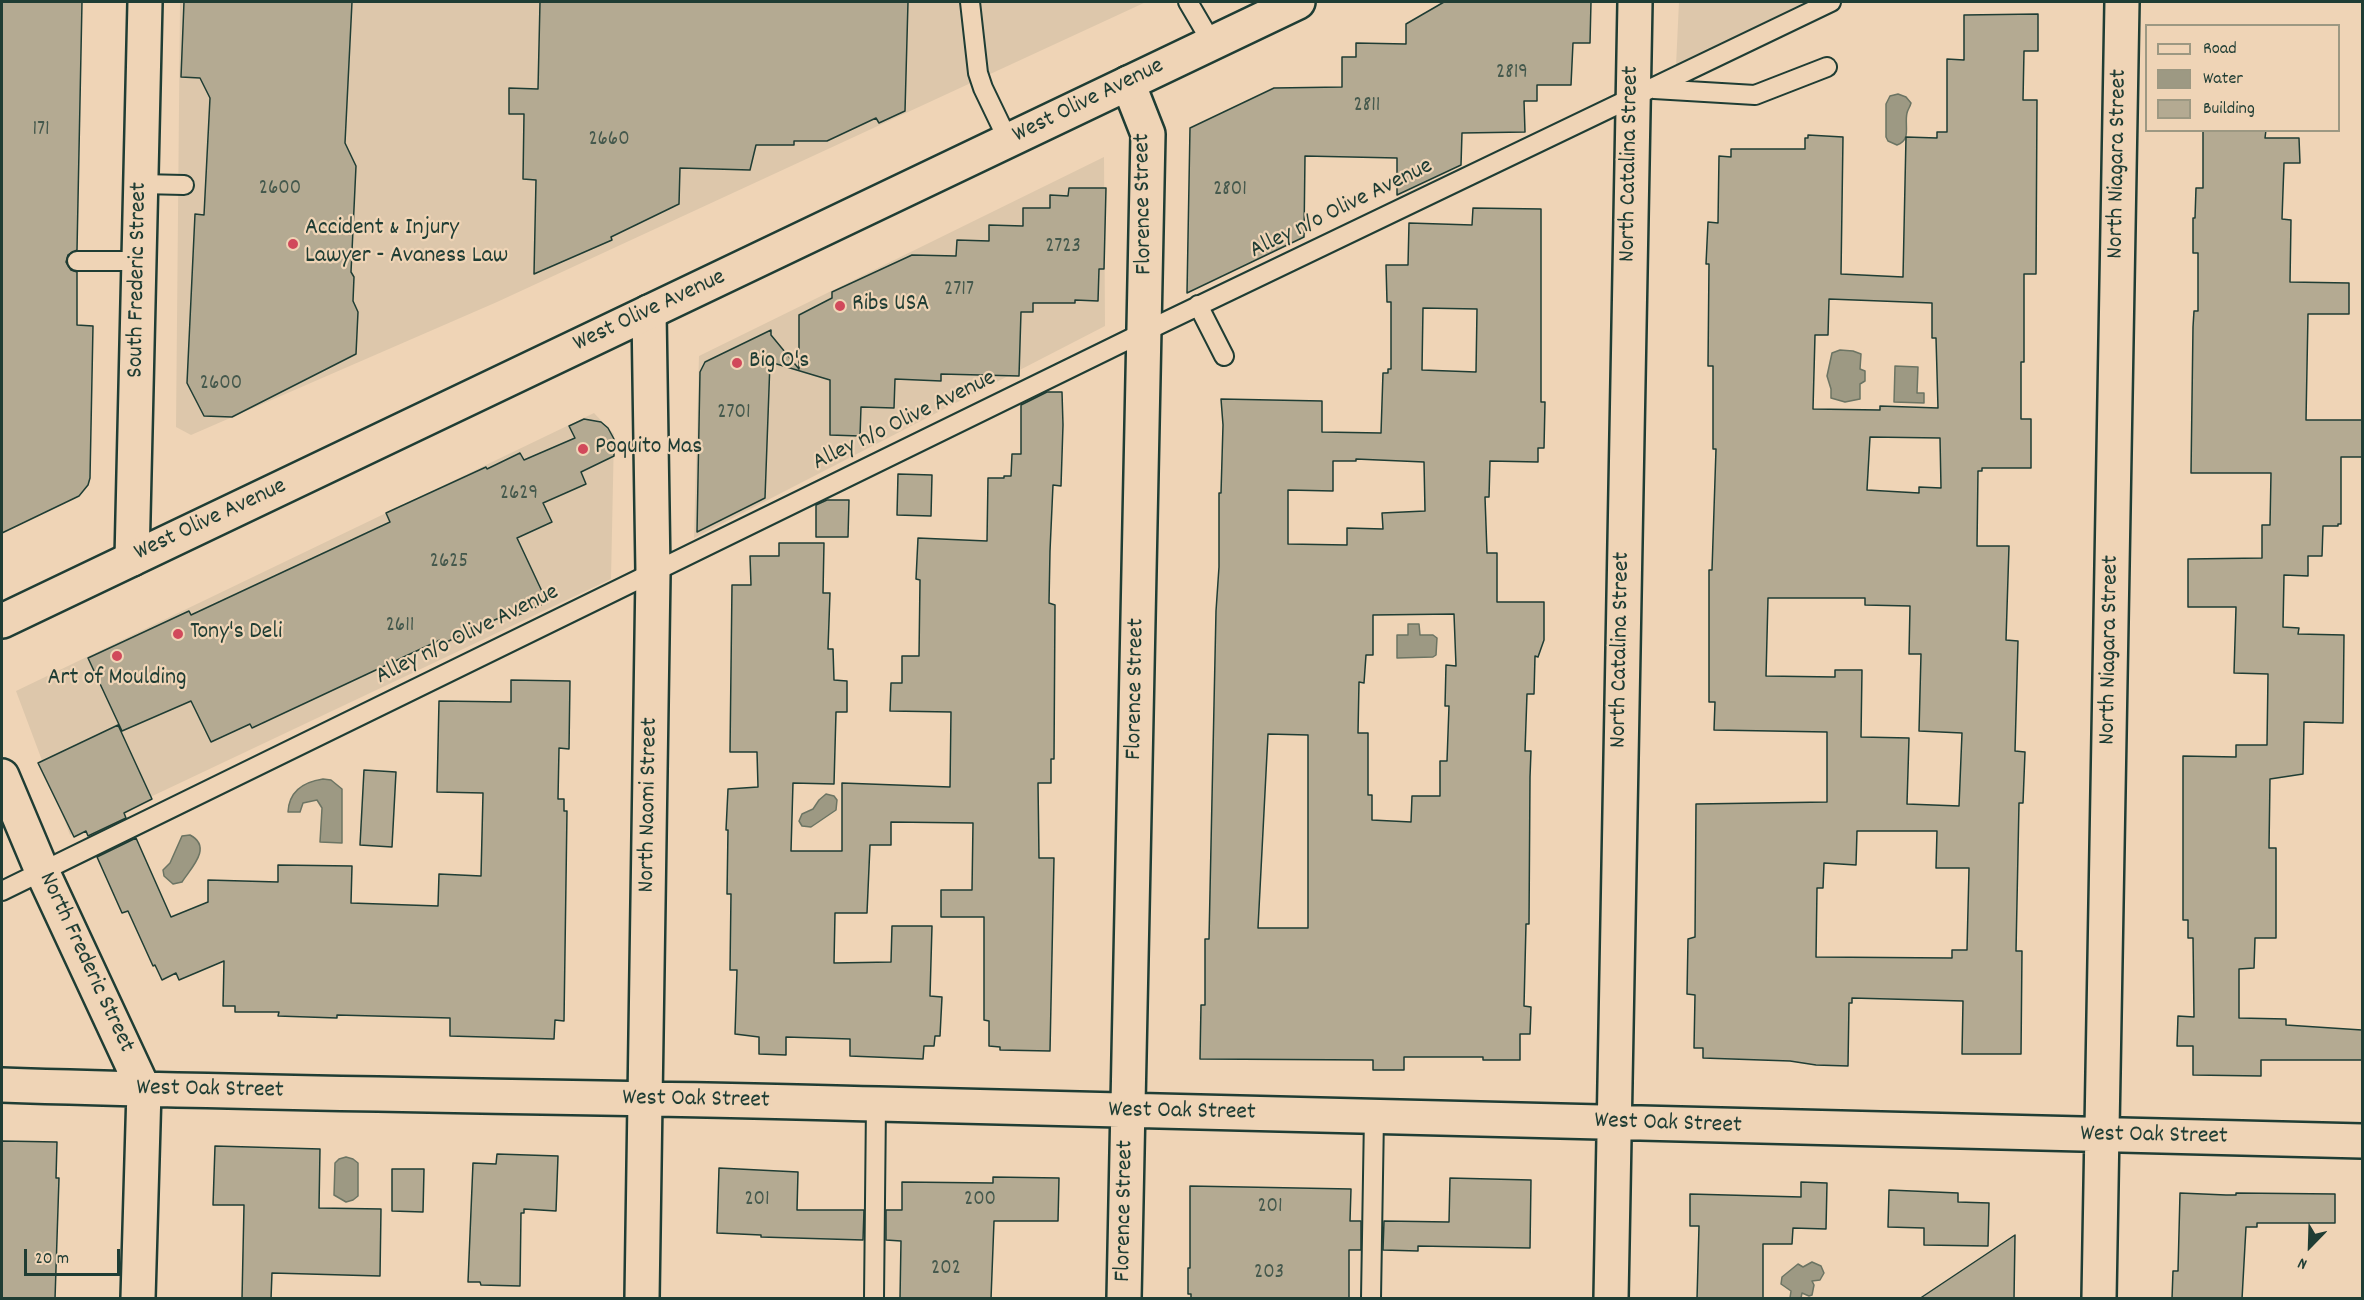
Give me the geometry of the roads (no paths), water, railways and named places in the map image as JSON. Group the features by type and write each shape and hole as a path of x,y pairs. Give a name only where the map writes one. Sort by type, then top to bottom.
{"street":[{"name":"South Frederic Street","path":"132,559 146,2"},
{"name":"West Olive Avenue","path":"2,621 1298,2"},
{"name":"North Catalina Street","path":"1611,1299 1642,93 1635,2"},
{"name":"North Niagara Street","path":"2099,1299 2122,2"},
{"name":"Florence Street","path":"1124,1299 1135,845 1139,516 1146,331 1148,134 1128,83"},
{"name":"North Naomi Street","path":"642,1299 647,1100 653,573 649,312"},
{"name":"North Frederic Street","path":"2,776 42,871 144,1090 138,1299"},
{"name":"West Oak Street","path":"2,1085 1374,1116 2102,1137 2362,1141"}],"lane":[{"path":"970,2 978,73 1008,141"},
{"path":"1188,2 1212,43"},
{"name":"Alley n/o Olive Avenue","path":"2,891 1198,305 1826,3"},
{"path":"1642,93 1755,95 1827,67"},
{"path":"141,184 184,184"},
{"path":"77,261 140,261"},
{"path":"1198,305 1224,356"},
{"path":"874,1299 876,1104"},
{"path":"1371,1299 1374,1116"}],"water":[{"path":"1898,94 1906,97 1911,103 1906,118 1906,136 1902,143 1897,145 1888,141 1886,137 1886,104 1890,96"},
{"path":"1840,350 1861,354 1860,369 1865,371 1865,381 1860,384 1860,399 1845,402 1831,398 1827,376 1832,353"},
{"path":"1895,366 1918,367 1917,393 1924,393 1924,403 1894,402"},
{"path":"1408,624 1419,624 1420,635 1433,635 1437,638 1436,655 1397,658 1397,635 1408,635"},
{"path":"331,780 342,789 342,843 320,842 322,808 317,800 303,803 300,812 288,812 291,798 298,789 309,782"},
{"path":"826,794 834,796 837,800 836,810 811,827 802,826 799,821 802,814 813,809"},
{"path":"190,835 200,845 198,858 182,882 173,884 164,876 163,870 170,863 182,836"},
{"path":"346,1157 358,1163 358,1196 346,1202 334,1195 335,1163"},
{"path":"1812,1262 1821,1266 1824,1273 1820,1280 1812,1281 1814,1285 1812,1295 1802,1293 1801,1298 1790,1298 1791,1291 1781,1284 1782,1277 1798,1264 1803,1267"}],"place":[{"name":"Accident & Injury Lawyer - Avaness Law","path":"293,244"},
{"name":"Ribs USA","path":"840,306"},
{"name":"Big O's","path":"737,363"},
{"name":"Poquito Mas","path":"583,449"},
{"name":"Tony's Deli","path":"178,634"},
{"name":"Art of Moulding","path":"117,656"}]}
